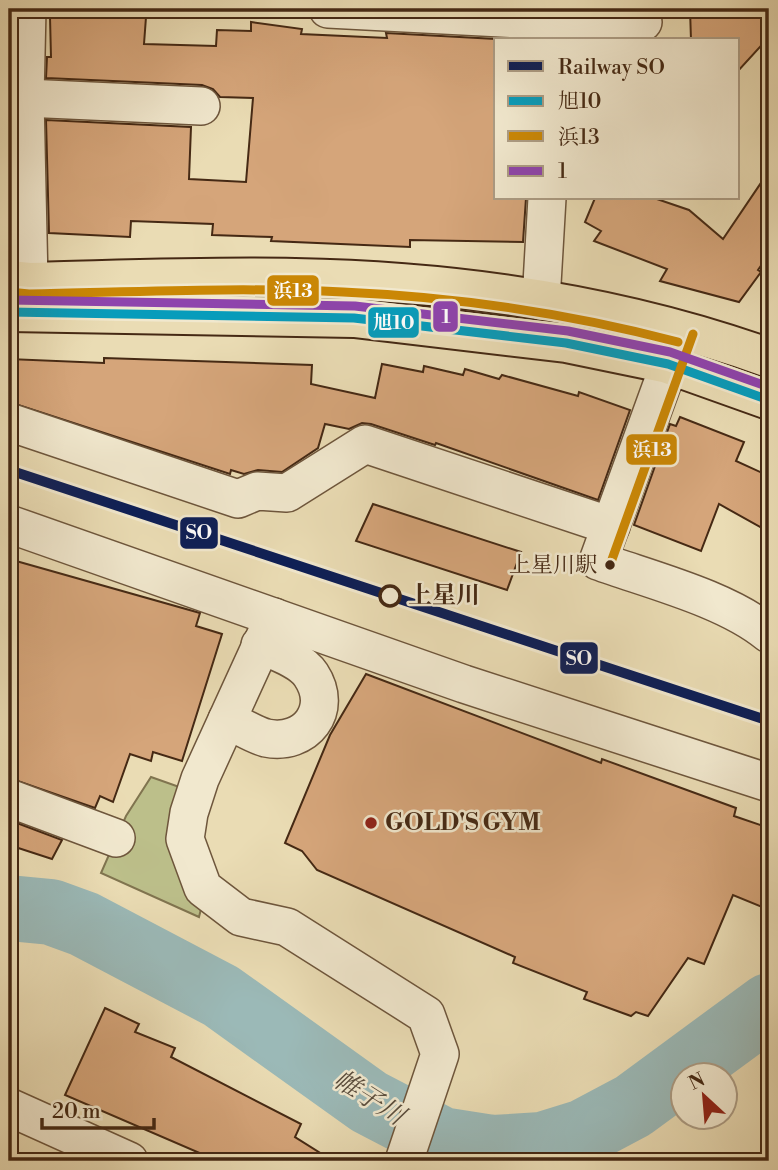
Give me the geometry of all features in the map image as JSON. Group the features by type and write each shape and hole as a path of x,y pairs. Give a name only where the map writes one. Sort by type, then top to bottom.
{"highway":[{"path":"15,291 294,278 449,286 651,322 675,347 769,400"},
{"path":"15,291 354,318 566,343 675,347 769,358"}],"street":[{"path":"15,291 27,9"},
{"path":"328,9 557,23 643,22"},
{"path":"25,98 201,106"},
{"path":"541,301 547,200"},
{"path":"675,347 598,561 692,594 753,621 769,634"},
{"path":"9,422 238,499 257,491 287,493 365,444 611,526"},
{"path":"9,524 267,631 464,684 769,783"},
{"path":"267,631 200,779 185,839 203,888 241,917 287,926 426,1015 440,1054 404,1161"},
{"path":"227,720 267,738 298,736 314,722 321,699 311,674 292,660 267,631"},
{"path":"9,798 116,838"},
{"path":"9,1107 128,1161"}],"green space":[{"path":"151,777 185,789 201,909 199,917 101,873 126,816"}],"building":[{"path":"690,9 769,9 769,37 740,69 740,38 691,38"},
{"path":"50,17 146,17 144,44 216,46 217,30 251,31 251,22 302,29 301,34 387,38 386,33 494,39 494,200 526,200 523,242 410,240 410,247 271,241 272,237 212,235 213,224 131,221 130,237 49,233 46,120 191,127 189,179 246,182 253,98 220,97 213,89 202,85 46,78 47,57 51,57"},
{"path":"769,171 769,254 758,270 761,272 739,302 660,281 667,269 594,241 601,231 585,222 594,200 660,200 689,210 723,239"},
{"path":"104,358 312,365 311,384 375,398 382,364 423,372 424,366 463,375 465,369 499,379 502,375 578,396 579,392 630,410 598,500 436,443 435,445 371,424 362,423 349,429 325,424 318,448 282,472 258,470 244,474 231,470 230,474 9,402 9,359 104,363"},
{"path":"680,417 744,442 736,461 769,476 769,532 719,504 701,551 634,525 670,424 676,426"},
{"path":"373,504 521,552 507,590 356,541"},
{"path":"9,559 200,613 196,626 222,634 182,761 153,752 151,761 130,754 113,802 100,796 95,808 9,778"},
{"path":"366,674 601,763 602,759 736,808 734,816 769,828 769,885 762,907 733,895 704,964 688,958 648,1016 636,1012 631,1016 584,999 587,992 513,963 515,957 317,870 302,851 285,843 330,735"},
{"path":"9,820 62,840 52,859 9,845"},
{"path":"105,1008 139,1024 135,1032 175,1048 171,1057 301,1124 295,1137 333,1161 218,1161 65,1095"}],"waterway":[{"name":"帷子川","path":"9,908 51,912 84,924 221,996 369,1102 442,1140 493,1148 542,1145 584,1132 633,1106 769,1006"}],"rail line":[{"name":"SO","path":"9,470 769,721"}],"transit line":[{"name":"浜13","path":"9,292 29,294 264,290 385,294 512,308 678,342"},
{"name":"1","path":"9,300 355,306 568,331 670,352 769,387"},
{"name":"旭10","path":"9,312 354,318 566,343 668,364 769,400"},
{"name":"浜13","path":"610,565 693,334"}],"place":[{"name":"上星川駅","path":"610,565"},
{"name":"上星川","path":"390,596"},
{"name":"GOLD'S GYM","path":"371,823"}]}
